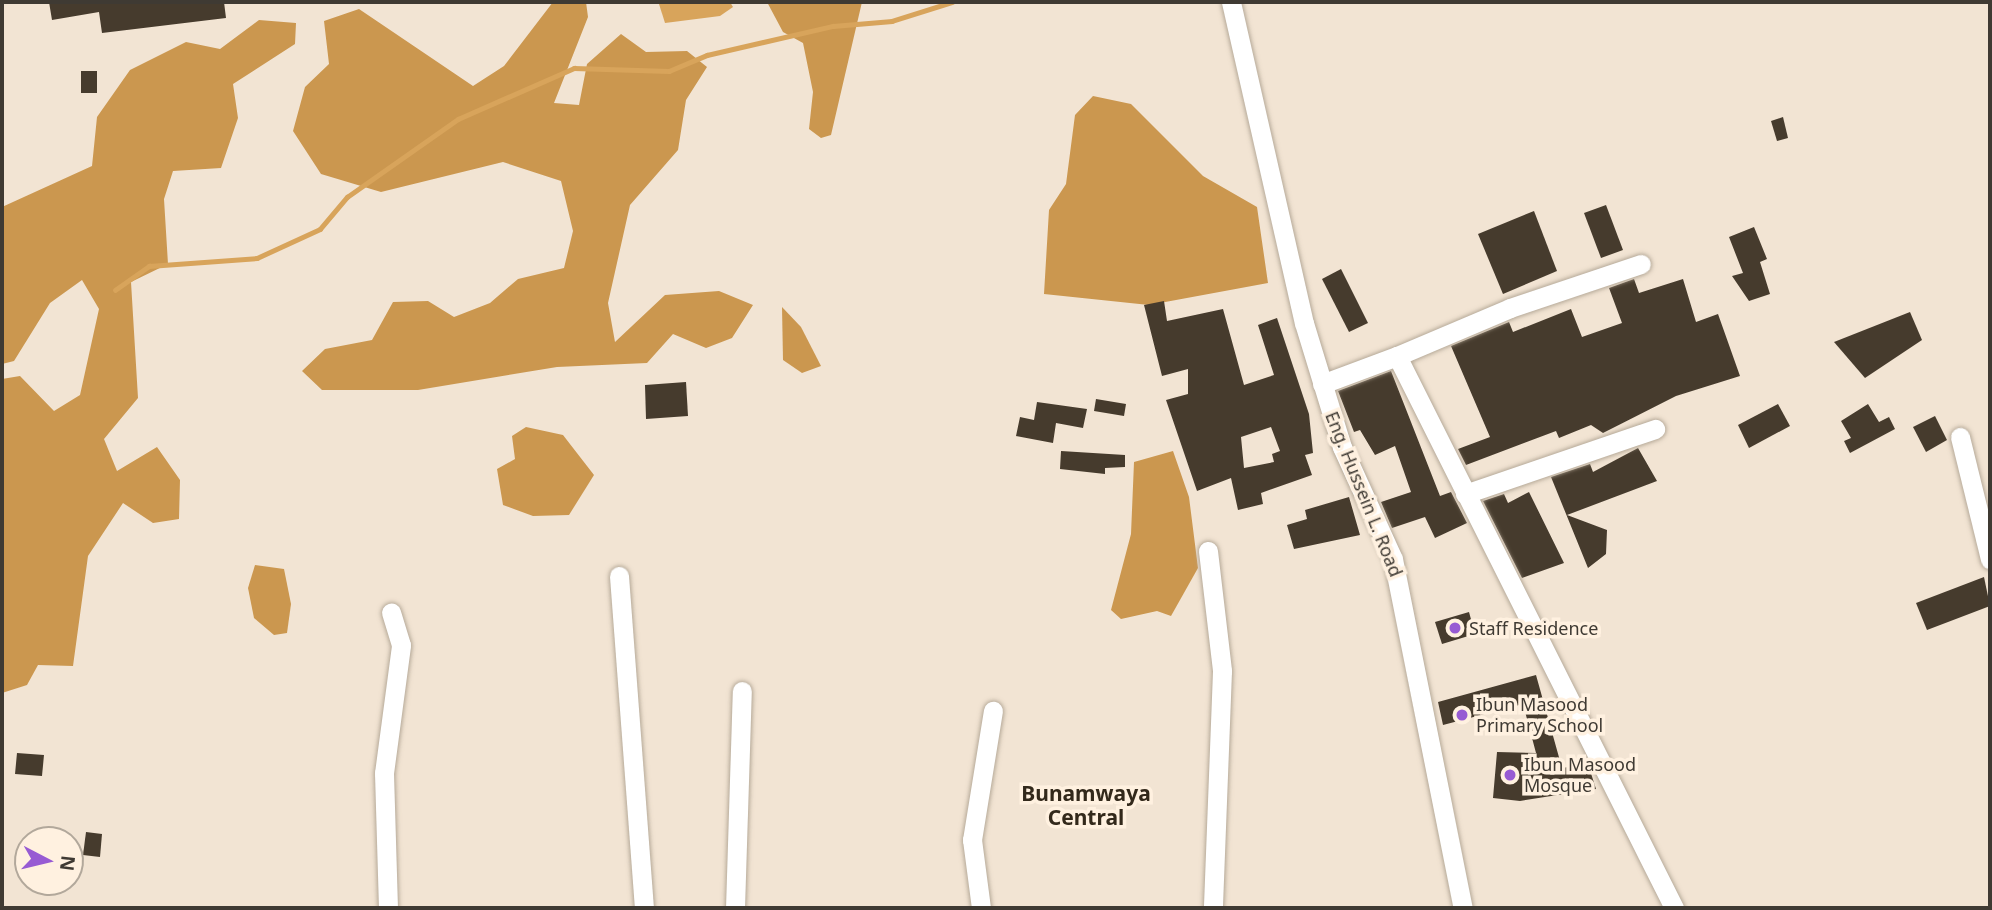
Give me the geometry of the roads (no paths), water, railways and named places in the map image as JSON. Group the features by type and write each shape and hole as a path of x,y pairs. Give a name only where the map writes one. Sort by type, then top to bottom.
{"street":[{"name":"Eng. Hussein L. Road","path":"1231,2 1281,236 1322,384 1342,447 1394,559 1463,908"},
{"path":"1322,384 1397,356 1510,308 1642,264"},
{"path":"1397,356 1674,908"},
{"path":"1465,494 1655,429"},
{"path":"1959,437 1990,559"},
{"path":"1208,551 1222,671 1213,908"},
{"path":"619,576 645,908"},
{"path":"388,908 384,773 401,645 391,612"},
{"path":"735,908 742,691"},
{"path":"981,908 972,840 993,711"}],"waterway":[{"path":"115,290 149,266 257,258 320,229 347,197 458,119 574,68 669,71 707,55 833,26 892,21 952,2"}],"place":[{"name":"Staff Residence","path":"1455,628"},
{"name":"Ibun Masood Primary School","path":"1462,715"},
{"name":"Ibun Masood Mosque","path":"1510,775"}],"district":[{"name":"Bunamwaya Central","path":"1086,805"}]}
